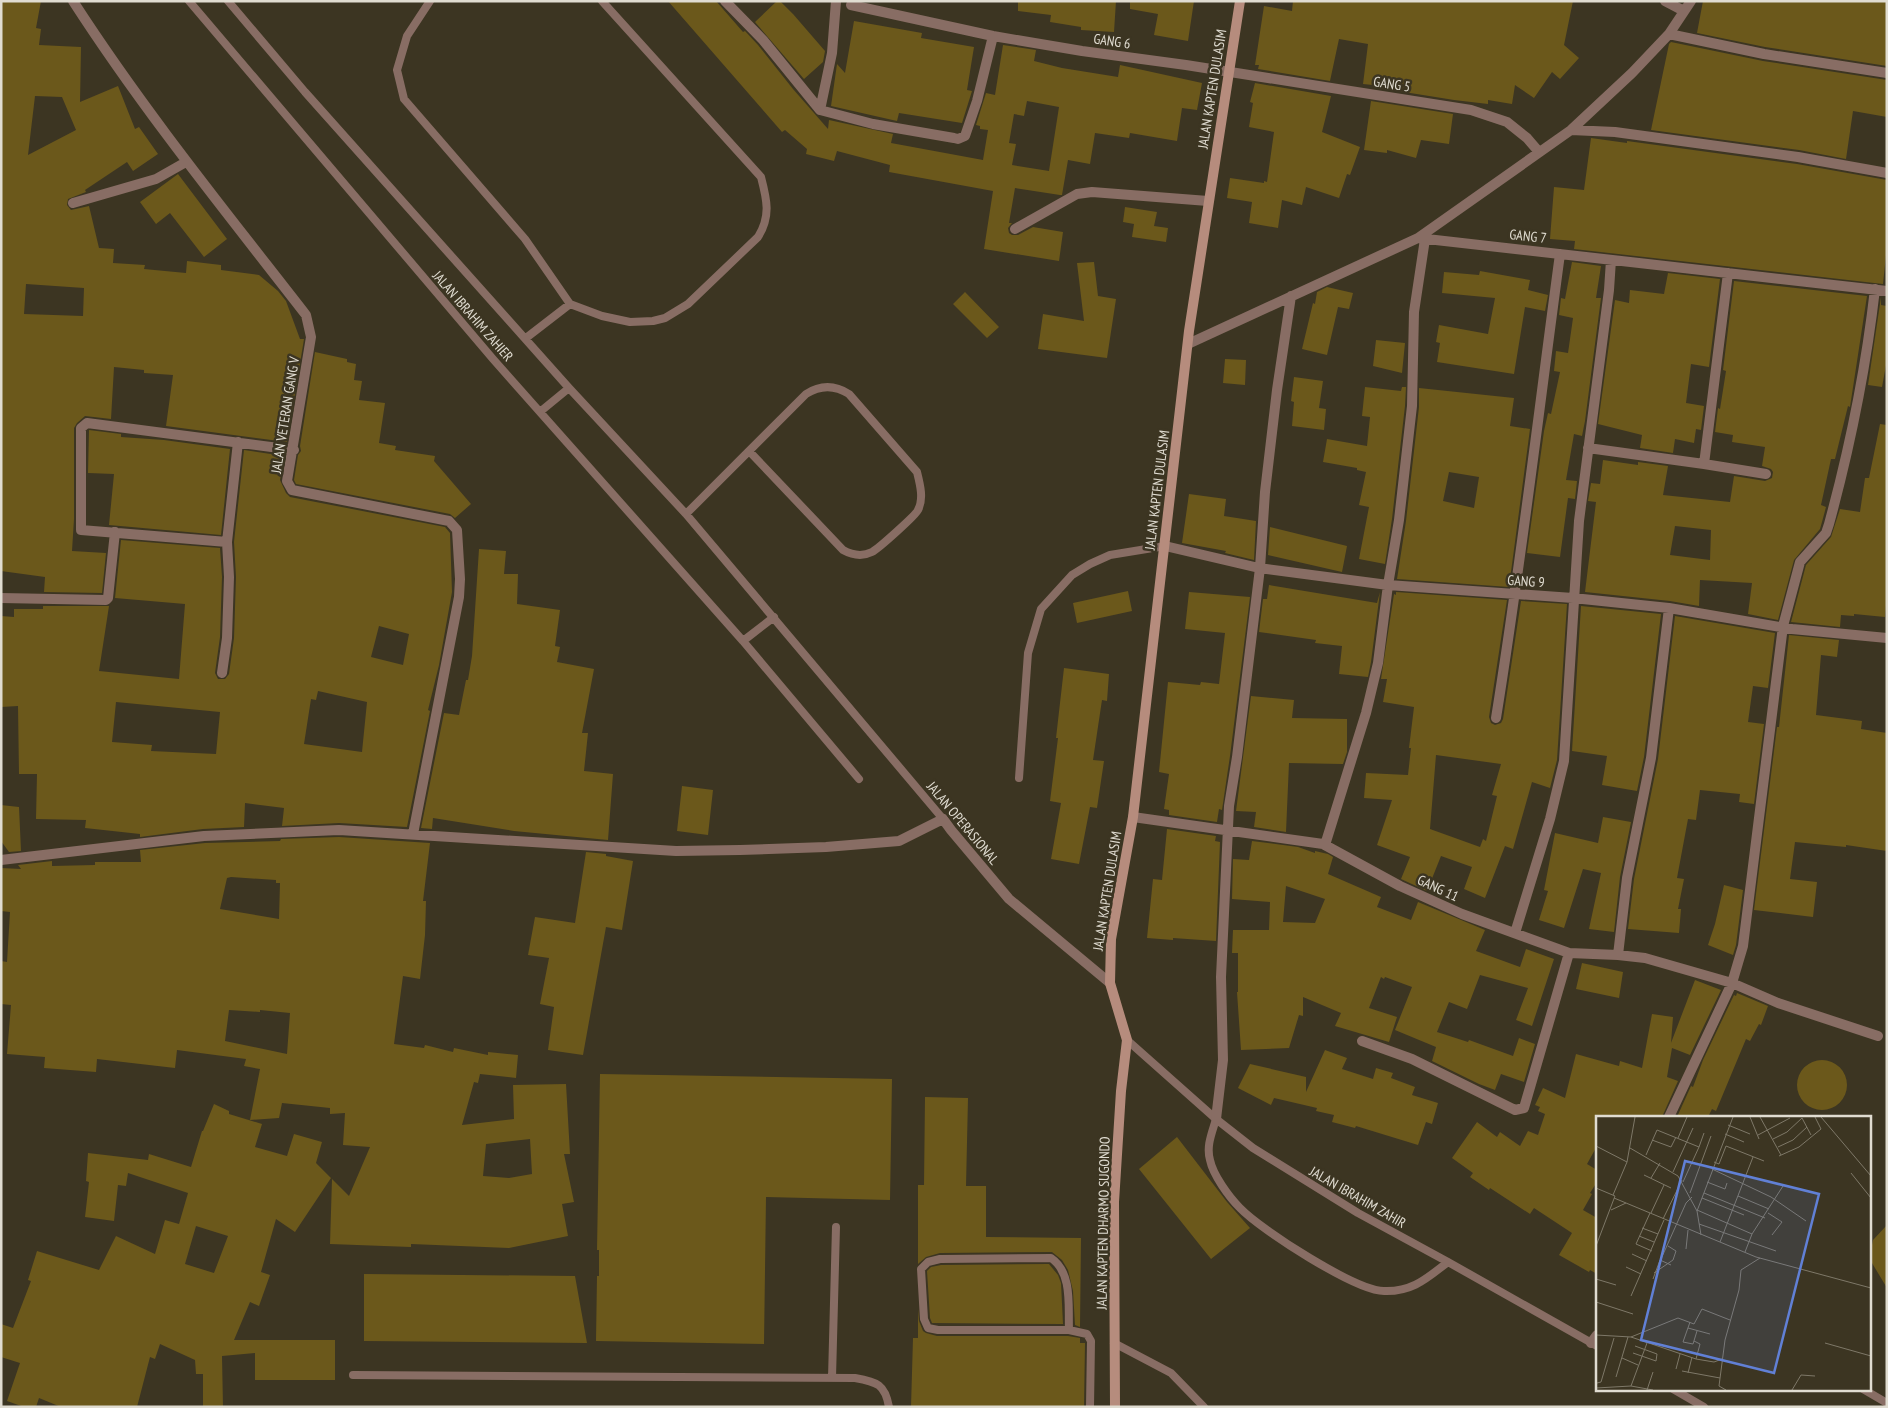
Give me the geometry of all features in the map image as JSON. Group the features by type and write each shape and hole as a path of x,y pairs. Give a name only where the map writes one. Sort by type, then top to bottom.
{"main road":[{"name":"JALAN KAPTEN DULASIM","path":"1110,983 1111,939 1134,817 1188,344 1208,201 1240,1"},
{"path":"1110,983 1128,1040"},
{"name":"JALAN KAPTEN DHARMO SUGONDO","path":"1115,1407 1114,1202 1121,1091 1128,1040"}],"street":[{"name":"JALAN VETERAN GANG V","path":"73,1 112,62 186,162 306,316 311,337 288,482 292,490 450,521 457,530 460,578 459,598 413,834"},
{"path":"725,1 763,40 820,110 874,124 954,138 965,136 977,101 992,36"},
{"path":"820,110 832,53 836,1"},
{"path":"1665,1 1684,11"},
{"path":"1188,344 1421,238 1571,130 1632,73 1669,34 1691,1"},
{"name":"GANG 6","path":"848,3 992,36 1228,72"},
{"path":"1669,34 1764,54 1887,73"},
{"name":"GANG 5","path":"1228,72 1471,110 1507,122 1527,138 1539,152"},
{"path":"1571,130 1615,132 1798,157 1887,173"},
{"path":"73,203 156,179 186,162"},
{"path":"1015,229 1077,194 1092,192 1208,201"},
{"path":"1325,845 1370,696 1378,663 1399,520 1410,415 1414,312 1421,238"},
{"name":"GANG 7","path":"1421,238 1887,291"},
{"path":"1496,718 1516,594 1532,454 1560,254"},
{"path":"1515,933 1550,819 1564,761 1579,521 1609,290 1611,260"},
{"path":"1704,464 1728,273"},
{"path":"1669,1116 1732,983 1743,946 1783,626 1798,566 1826,532 1844,470 1862,376 1875,289"},
{"path":"1216,1120 1223,1060 1221,977 1229,806 1238,757 1277,390 1291,296"},
{"path":"226,542 81,530 81,428 87,423 294,450"},
{"path":"222,673 227,638 229,595 226,542 238,442"},
{"path":"1588,448 1766,474"},
{"path":"1,598 106,600 108,598 114,532"},
{"name":"GANG 9","path":"1165,546 1259,568 1388,585 1574,598 1669,608 1783,626 1887,638"},
{"path":"1618,955 1627,878 1651,758 1669,608"},
{"name":"GANG 11","path":"1134,817 1325,845 1400,886 1462,914 1569,953 1645,958 1732,983 1778,1003 1878,1036"},
{"path":"1,849 5,860 204,836 339,830 676,851 740,850 826,847 899,841 943,819"},
{"name":"JALAN OPERASIONAL","path":"943,819 1009,899 1110,983"},
{"path":"1362,1042 1412,1059 1515,1110 1521,1110 1524,1108 1569,953"}],"lane":[{"name":"JALAN IBRAHIM ZAHIER","path":"190,1 493,359 744,641"},
{"name":"JALAN IBRAHIM ZAHIER","path":"228,1 305,92 569,388 686,514 774,617"},
{"path":"430,1 407,36 397,70 404,99 525,240 570,304 602,316 630,322 653,322 665,318 688,304 758,237 766,224 766,200 761,177 602,1"},
{"path":"526,338 570,304"},
{"path":"686,514 749,451 806,394 815,388 830,386 850,394 918,472 921,500 918,511 873,552 852,555 843,550 749,451"},
{"path":"541,411 569,388"},
{"path":"1019,778 1028,653 1041,609 1072,575 1090,564 1110,555 1165,546"},
{"path":"774,617 744,641 859,779"},
{"name":"JALAN OPERASIONAL","path":"774,617 943,819"},
{"name":"JALAN IBRAHIM ZAHIR","path":"1128,1040 1216,1120 1253,1148 1358,1213 1595,1342"},
{"path":"1216,1120 1208,1147 1215,1175 1240,1208 1275,1236 1357,1283 1383,1292 1419,1284 1448,1262"},
{"path":"832,1378 836,1227"},
{"path":"1069,1330 1068,1297 1064,1272 1059,1263 1051,1258 940,1259 928,1262 922,1269 924,1319 928,1328 938,1330 1069,1330 1087,1334 1091,1338 1090,1407"},
{"path":"1114,1343 1171,1373 1204,1407"},
{"path":"353,1375 855,1378 869,1380 881,1386 887,1393 889,1407"},
{"path":"1675,1390 1704,1407"},
{"path":"1865,1390 1887,1403"}],"building":[{"path":"1,1 41,1 36,28 41,29 39,45 81,47 80,102 118,86 135,129 139,127 158,154 133,171 127,162 85,190 86,192 68,199 67,205 71,210 89,206 99,248 114,249 113,263 145,265 144,269 186,273 187,261 221,265 221,270 259,275 278,291 286,301 300,339 304,339 287,442 166,426 173,375 144,373 144,370 114,367 111,419 85,416 74,428 72,551 106,553 102,593 44,592 45,577 1,571","holes":["35,96 62,97 76,130 28,155","26,284 84,288 83,316 24,314"]},
{"path":"668,1 716,1 743,32 745,31 758,45 828,129 829,120 893,134 891,143 983,160 988,130 980,129 980,126 976,125 986,93 995,95 1003,45 1036,50 1034,61 1062,68 1118,77 1120,65 1202,83 1197,110 1182,108 1177,141 1130,133 1129,138 1095,133 1090,164 1068,160 1062,195 1015,188 1009,223 1012,223 1008,228 1009,233 1018,235 1033,227 1063,232 1059,261 984,249 993,191 889,172 890,165 837,151 834,161 806,154 807,149 785,130 782,132","holes":["1027,101 1059,107 1049,171 1012,165 1016,144 1009,143 1014,114 1024,116"]},
{"path":"777,1 780,1 793,14 825,51 823,62 804,79 755,22"},
{"path":"1018,1 1116,1 1114,32 1081,30 1081,27 1050,22 1051,15 1018,11"},
{"path":"1130,1 1194,1 1188,41 1154,35 1158,14 1130,9"},
{"path":"1293,1 1573,1 1564,45 1579,58 1560,79 1552,72 1534,98 1515,85 1512,104 1488,100 1488,104 1454,100 1363,84 1368,44 1339,39 1330,81 1258,69 1259,65 1255,65 1264,6 1292,11"},
{"path":"1703,1 1887,1 1887,66 1765,47 1697,33"},
{"path":"854,21 922,33 921,38 974,47 967,90 972,91 962,123 899,113 897,121 831,106 837,64 845,73"},
{"path":"1671,42 1763,61 1887,80 1887,117 1853,111 1846,159 1799,150 1651,130 1669,44"},
{"path":"1255,83 1331,96 1322,132 1360,147 1350,175 1347,174 1339,198 1306,187 1302,205 1282,200 1278,228 1249,223 1252,202 1227,198 1230,178 1267,182 1274,132 1249,127 1253,103 1250,102"},
{"path":"1371,101 1453,114 1449,144 1421,140 1416,158 1387,150 1387,153 1364,150"},
{"path":"1591,138 1627,143 1627,141 1797,164 1887,180 1887,246 1883,284 1574,249 1575,241 1550,239 1554,187 1584,190"},
{"path":"178,174 227,239 204,257 170,213 156,224 140,202"},
{"path":"1125,207 1157,212 1154,226 1168,228 1166,242 1132,237 1134,224 1123,222"},
{"path":"1094,262 1098,296 1116,299 1107,358 1038,349 1043,314 1084,321 1077,263"},
{"path":"1572,262 1601,266 1596,298 1601,298 1585,421 1582,436 1574,434 1566,480 1577,481 1575,499 1568,498 1560,557 1527,553 1544,431 1548,413 1551,414 1560,372 1554,371 1556,351 1568,353 1573,318 1559,315 1561,298 1565,299"},
{"path":"1480,271 1530,280 1528,290 1548,295 1545,311 1525,307 1514,374 1437,362 1440,343 1436,342 1439,325 1488,334 1495,298 1442,293 1444,272 1479,275"},
{"path":"1668,273 1720,279 1709,367 1691,364 1686,403 1704,406 1701,430 1696,429 1694,443 1675,439 1673,453 1640,448 1642,435 1598,424 1615,300 1629,303 1630,290 1664,294"},
{"path":"1734,281 1867,296 1850,407 1848,406 1835,459 1831,459 1821,505 1826,507 1822,522 1820,529 1794,560 1778,620 1748,614 1752,583 1700,580 1699,606 1585,592 1596,502 1588,501 1591,483 1600,484 1603,460 1638,465 1638,462 1668,466 1663,495 1730,502 1734,476 1765,481 1772,478 1773,472 1771,469 1762,466 1765,447 1732,442 1733,435 1715,432 1726,371 1723,370","holes":["1675,526 1711,530 1710,560 1670,555"]},
{"path":"1327,287 1353,293 1349,309 1338,307 1327,355 1302,349 1317,292"},
{"path":"965,292 999,327 987,338 953,304"},
{"path":"1881,297 1881,305 1887,306 1887,360 1882,387 1868,385"},
{"path":"1376,340 1405,343 1402,373 1373,366"},
{"path":"315,352 347,359 347,362 356,364 354,380 362,381 359,400 385,403 379,443 396,446 395,450 435,456 434,461 471,504 455,518 450,514 296,484 294,480 298,455 301,451 300,446"},
{"path":"1225,359 1246,360 1245,385 1223,383"},
{"path":"1294,377 1323,381 1319,408 1326,409 1324,430 1292,426 1294,402 1291,401"},
{"path":"1365,387 1401,391 1402,387 1406,387 1392,519 1385,564 1359,559 1369,507 1359,505 1366,472 1357,470 1357,468 1323,462 1327,439 1367,446 1370,417 1362,416"},
{"path":"1419,388 1514,398 1510,426 1530,429 1509,587 1397,579 1406,521 1419,407","holes":["1449,472 1479,477 1474,508 1443,501"]},
{"path":"1880,424 1887,425 1887,594 1885,617 1854,614 1854,616 1841,615 1840,627 1791,622 1806,565 1831,537 1840,509 1860,512 1865,478 1869,478"},
{"path":"89,430 121,434 121,437 164,440 230,449 221,535 109,525 114,474 88,473"},
{"path":"244,450 284,456 280,480 290,497 445,527 450,533 452,592 407,827 339,823 282,826 284,808 245,803 244,827 203,829 140,837 140,834 85,828 86,820 36,819 37,774 19,774 18,706 1,707 1,616 14,617 14,609 43,609 43,606 109,606 99,671 179,679 185,604 115,598 121,540 220,548 222,577 220,637 215,673 218,679 225,679 229,674 234,638 236,577 234,542","holes":["379,626 409,634 403,665 371,657","318,691 367,702 362,752 304,744 311,699 316,700","116,702 220,712 216,754 151,751 152,745 112,742"]},
{"path":"1189,494 1226,499 1224,516 1256,521 1254,560 1225,553 1226,551 1182,543"},
{"path":"1270,527 1347,546 1342,572 1268,555"},
{"path":"479,549 506,551 504,574 518,574 517,604 560,610 555,646 560,647 557,662 594,669 582,733 588,733 584,771 613,774 608,840 514,831 433,818 432,829 421,828 444,713 459,715 466,680 468,680 472,656"},
{"path":"1269,585 1377,603 1380,592 1368,677 1339,674 1342,646 1315,643 1316,640 1259,632 1263,599 1267,599"},
{"path":"1128,591 1132,611 1077,623 1073,603"},
{"path":"1189,592 1250,597 1230,756 1222,810 1219,809 1217,822 1169,815 1169,810 1164,809 1169,774 1159,772 1168,682 1200,685 1201,682 1219,684 1225,633 1185,629"},
{"path":"1396,592 1507,600 1489,717 1491,723 1495,725 1501,723 1503,719 1521,601 1567,604 1557,760 1550,788 1532,782 1513,849 1505,846 1485,898 1464,889 1472,867 1441,856 1427,891 1401,879 1410,857 1377,845 1392,800 1364,798 1366,773 1408,775 1411,748 1409,748 1414,707 1383,702 1387,679 1381,679 1394,594 1396,595","holes":["1436,755 1501,764 1492,795 1497,796 1486,841 1483,839 1480,847 1430,829"]},
{"path":"1581,606 1661,614 1644,757 1637,791 1602,785 1607,756 1572,751"},
{"path":"1675,616 1775,633 1768,688 1753,686 1748,722 1764,724 1754,804 1739,802 1740,794 1700,790 1696,820 1688,819 1677,878 1684,879 1678,909 1681,909 1679,933 1628,929 1634,879 1658,759"},
{"path":"1789,635 1839,640 1837,657 1821,655 1816,715 1862,721 1861,729 1887,733 1887,851 1846,845 1846,847 1795,842 1790,879 1817,882 1813,917 1754,910 1777,727 1779,727"},
{"path":"1064,668 1109,674 1107,701 1102,700 1093,760 1104,761 1097,808 1090,807 1079,864 1051,859 1061,803 1050,801"},
{"path":"1251,696 1294,700 1292,718 1347,719 1347,752 1343,764 1289,763 1286,832 1254,827 1256,812 1236,811"},
{"path":"682,786 713,790 708,835 677,831"},
{"path":"1,805 19,807 21,851 9,852 1,841"},
{"path":"1603,817 1631,822 1620,877 1614,932 1589,929 1601,873 1583,869 1564,928 1539,920 1548,891 1544,890 1555,833 1598,843"},
{"path":"1167,829 1216,836 1215,841 1220,842 1216,941 1147,938 1153,879 1162,880"},
{"path":"339,837 430,843 423,901 426,901 425,935 420,979 403,976 394,1044 424,1048 425,1045 453,1052 454,1048 488,1055 488,1052 518,1055 516,1078 480,1074 478,1083 474,1082 462,1125 514,1119 513,1085 566,1084 570,1154 564,1154 574,1202 562,1204 568,1236 509,1248 411,1244 411,1247 330,1244 332,1179 349,1196 370,1147 343,1145 345,1113 330,1114 330,1108 282,1103 279,1118 250,1120 260,1069 244,1066 246,1059 177,1050 175,1068 97,1059 96,1072 44,1068 45,1057 7,1054 11,1005 1,1004 1,961 7,962 10,912 1,911 1,868 21,869 18,865 52,861 52,866 95,865 95,862 141,862 140,850 205,843 280,841 281,839","holes":["227,878 276,880 276,883 280,883 279,919 220,909","229,1010 260,1012 260,1010 290,1013 287,1054 225,1041","530,1139 532,1174 509,1178 483,1176 486,1144"]},
{"path":"1252,841 1298,847 1315,853 1315,851 1328,854 1333,857 1328,874 1381,897 1377,907 1411,920 1418,902 1485,930 1476,951 1520,967 1526,949 1554,959 1532,1026 1516,1020 1528,988 1480,975 1467,1009 1449,1002 1437,1032 1468,1042 1469,1040 1513,1056 1519,1038 1535,1044 1524,1082 1501,1074 1495,1090 1432,1061 1436,1047 1395,1030 1412,987 1385,977 1384,979 1381,977 1369,1008 1397,1017 1389,1042 1335,1026 1341,1013 1303,997 1303,1016 1299,1015 1289,1048 1241,1050 1237,992 1238,953 1232,953 1233,930 1269,930 1270,902 1232,899 1233,859 1249,860","holes":["1286,886 1325,899 1315,923 1283,922"]},
{"path":"586,852 606,854 606,856 633,861 622,930 606,927 583,1055 548,1050 554,1007 540,1004 549,958 528,955 535,917 575,923"},
{"path":"1724,885 1743,890 1733,955 1708,945"},
{"path":"1582,963 1623,972 1619,998 1576,989"},
{"path":"1695,980 1721,990 1690,1055 1672,1048 1667,1077 1678,1081 1662,1116 1596,1116 1596,1148 1587,1164 1596,1169 1596,1184 1583,1210 1596,1217 1596,1273 1590,1270 1589,1272 1559,1255 1572,1233 1534,1208 1530,1214 1490,1188 1489,1190 1470,1177 1473,1173 1452,1158 1477,1122 1497,1137 1500,1132 1520,1146 1528,1131 1538,1135 1545,1114 1538,1111 1540,1107 1535,1105 1543,1088 1565,1098 1576,1054 1619,1066 1620,1061 1642,1068 1652,1014 1673,1017 1671,1043"},
{"path":"1737,993 1768,1006 1761,1025 1759,1024 1750,1041 1746,1039 1716,1111 1712,1109 1708,1116 1677,1116 1691,1086 1693,1087 1703,1060 1734,995 1736,996"},
{"path":"1325,1050 1347,1058 1342,1069 1373,1079 1376,1068 1393,1073 1391,1078 1415,1087 1412,1095 1438,1103 1432,1124 1426,1122 1418,1145 1356,1126 1355,1128 1332,1122 1334,1115 1316,1111 1317,1108 1274,1098 1271,1105 1238,1088 1250,1064 1306,1077 1306,1092"},
{"path":"1822,1060 1832,1062 1840,1067 1845,1075 1847,1085 1845,1095 1840,1103 1832,1108 1822,1110 1812,1108 1804,1103 1799,1095 1797,1085 1799,1075 1804,1067 1812,1062"},
{"path":"600,1074 892,1079 890,1200 766,1197 764,1344 596,1341 597,1276 599,1276 599,1250 597,1250"},
{"path":"925,1097 968,1098 966,1186 986,1186 986,1237 1081,1238 1080,1327 1075,1325 1073,1291 1068,1270 1062,1260 1052,1252 940,1253 926,1257 918,1264 918,1185 924,1185"},
{"path":"214,1104 229,1111 229,1114 262,1124 255,1147 287,1156 294,1134 322,1142 316,1163 331,1178 295,1232 276,1219 261,1272 270,1275 259,1306 250,1302 234,1340 335,1340 335,1380 255,1380 255,1353 222,1356 223,1407 203,1407 203,1374 196,1374 195,1360 160,1344 155,1359 150,1357 137,1407 61,1407 39,1398 36,1407 24,1407 7,1401 20,1363 1,1357 1,1324 13,1328 31,1281 28,1280 37,1251 99,1270 116,1236 155,1254 165,1220 179,1224 188,1193 128,1173 126,1186 118,1185 114,1221 85,1217 89,1182 86,1181 88,1153 148,1160 149,1154 191,1167","holes":["196,1226 228,1236 214,1273 185,1264"]},
{"path":"1177,1137 1227,1202 1250,1228 1211,1259 1139,1169"},
{"path":"1887,1225 1887,1288 1872,1263 1870,1255 1873,1240"},
{"path":"1049,1264 1058,1275 1061,1283 1063,1324 932,1323 930,1318 927,1271 931,1267 941,1265"},
{"path":"364,1274 575,1276 587,1343 364,1341"},
{"path":"918,1309 919,1321 923,1331 937,1336 1068,1336 1080,1338 1080,1343 1085,1343 1084,1407 911,1407 913,1338 918,1338"}]}
